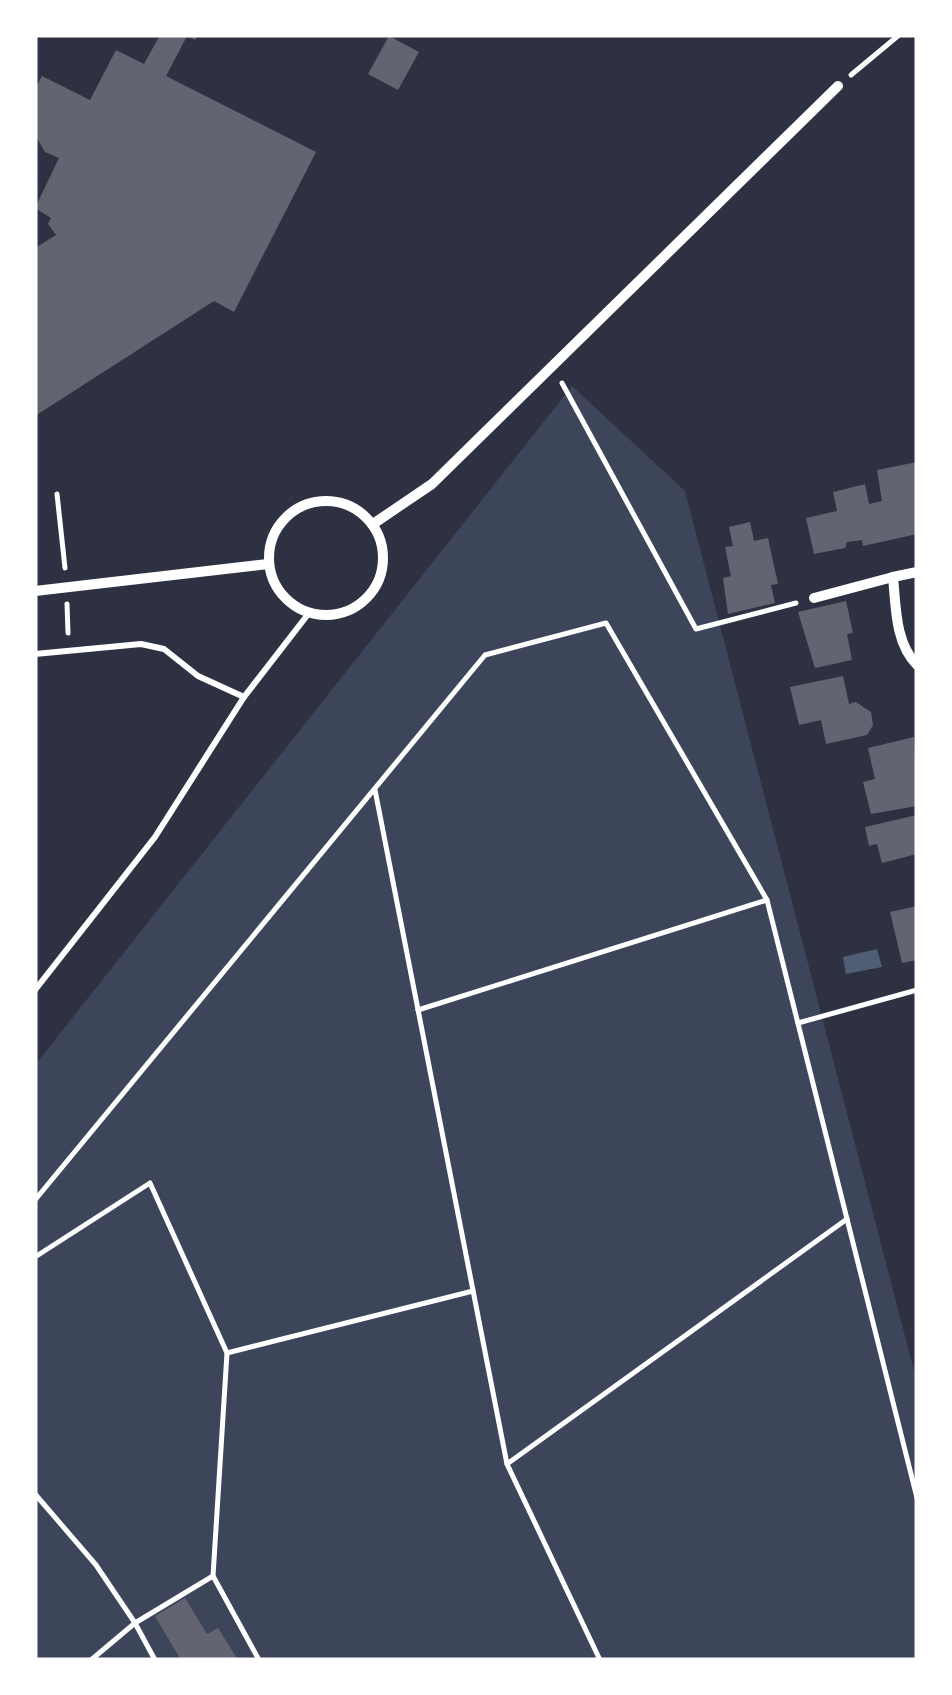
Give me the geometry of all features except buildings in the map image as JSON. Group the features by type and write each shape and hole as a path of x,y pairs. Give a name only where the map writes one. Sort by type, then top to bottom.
{"street":[{"path":"373,524 432,484 838,86"},
{"path":"318,501 341,502 356,508 373,524 384,563 378,582 359,605 336,615 309,613 289,602 275,584 268,564 277,527 296,509 318,501"},
{"path":"35,591 268,564"},
{"path":"814,598 917,572"},
{"path":"894,577 896,618 906,654 917,665"}],"lane":[{"path":"35,990 155,836 244,697 309,613"},
{"path":"35,654 142,644 164,649 198,676 244,697"}],"path":[{"path":"838,86 899,35"},
{"path":"552,366 696,630 814,598"},
{"path":"35,1200 485,654 606,623 767,900 917,1498"},
{"path":"374,788 507,1464 600,1660"},
{"path":"418,1010 767,900"},
{"path":"798,1024 917,990"},
{"path":"35,1256 150,1183 228,1353 213,1576 259,1660"},
{"path":"507,1464 847,1219"},
{"path":"228,1353 473,1291"},
{"path":"35,1494 96,1565 156,1660"},
{"path":"90,1660 135,1623 213,1576"}],"shaded area":[{"path":"572,386 685,491 917,1382 917,1660 35,1660 35,1065"},
{"path":"877,949 882,967 846,974 843,957"}]}
